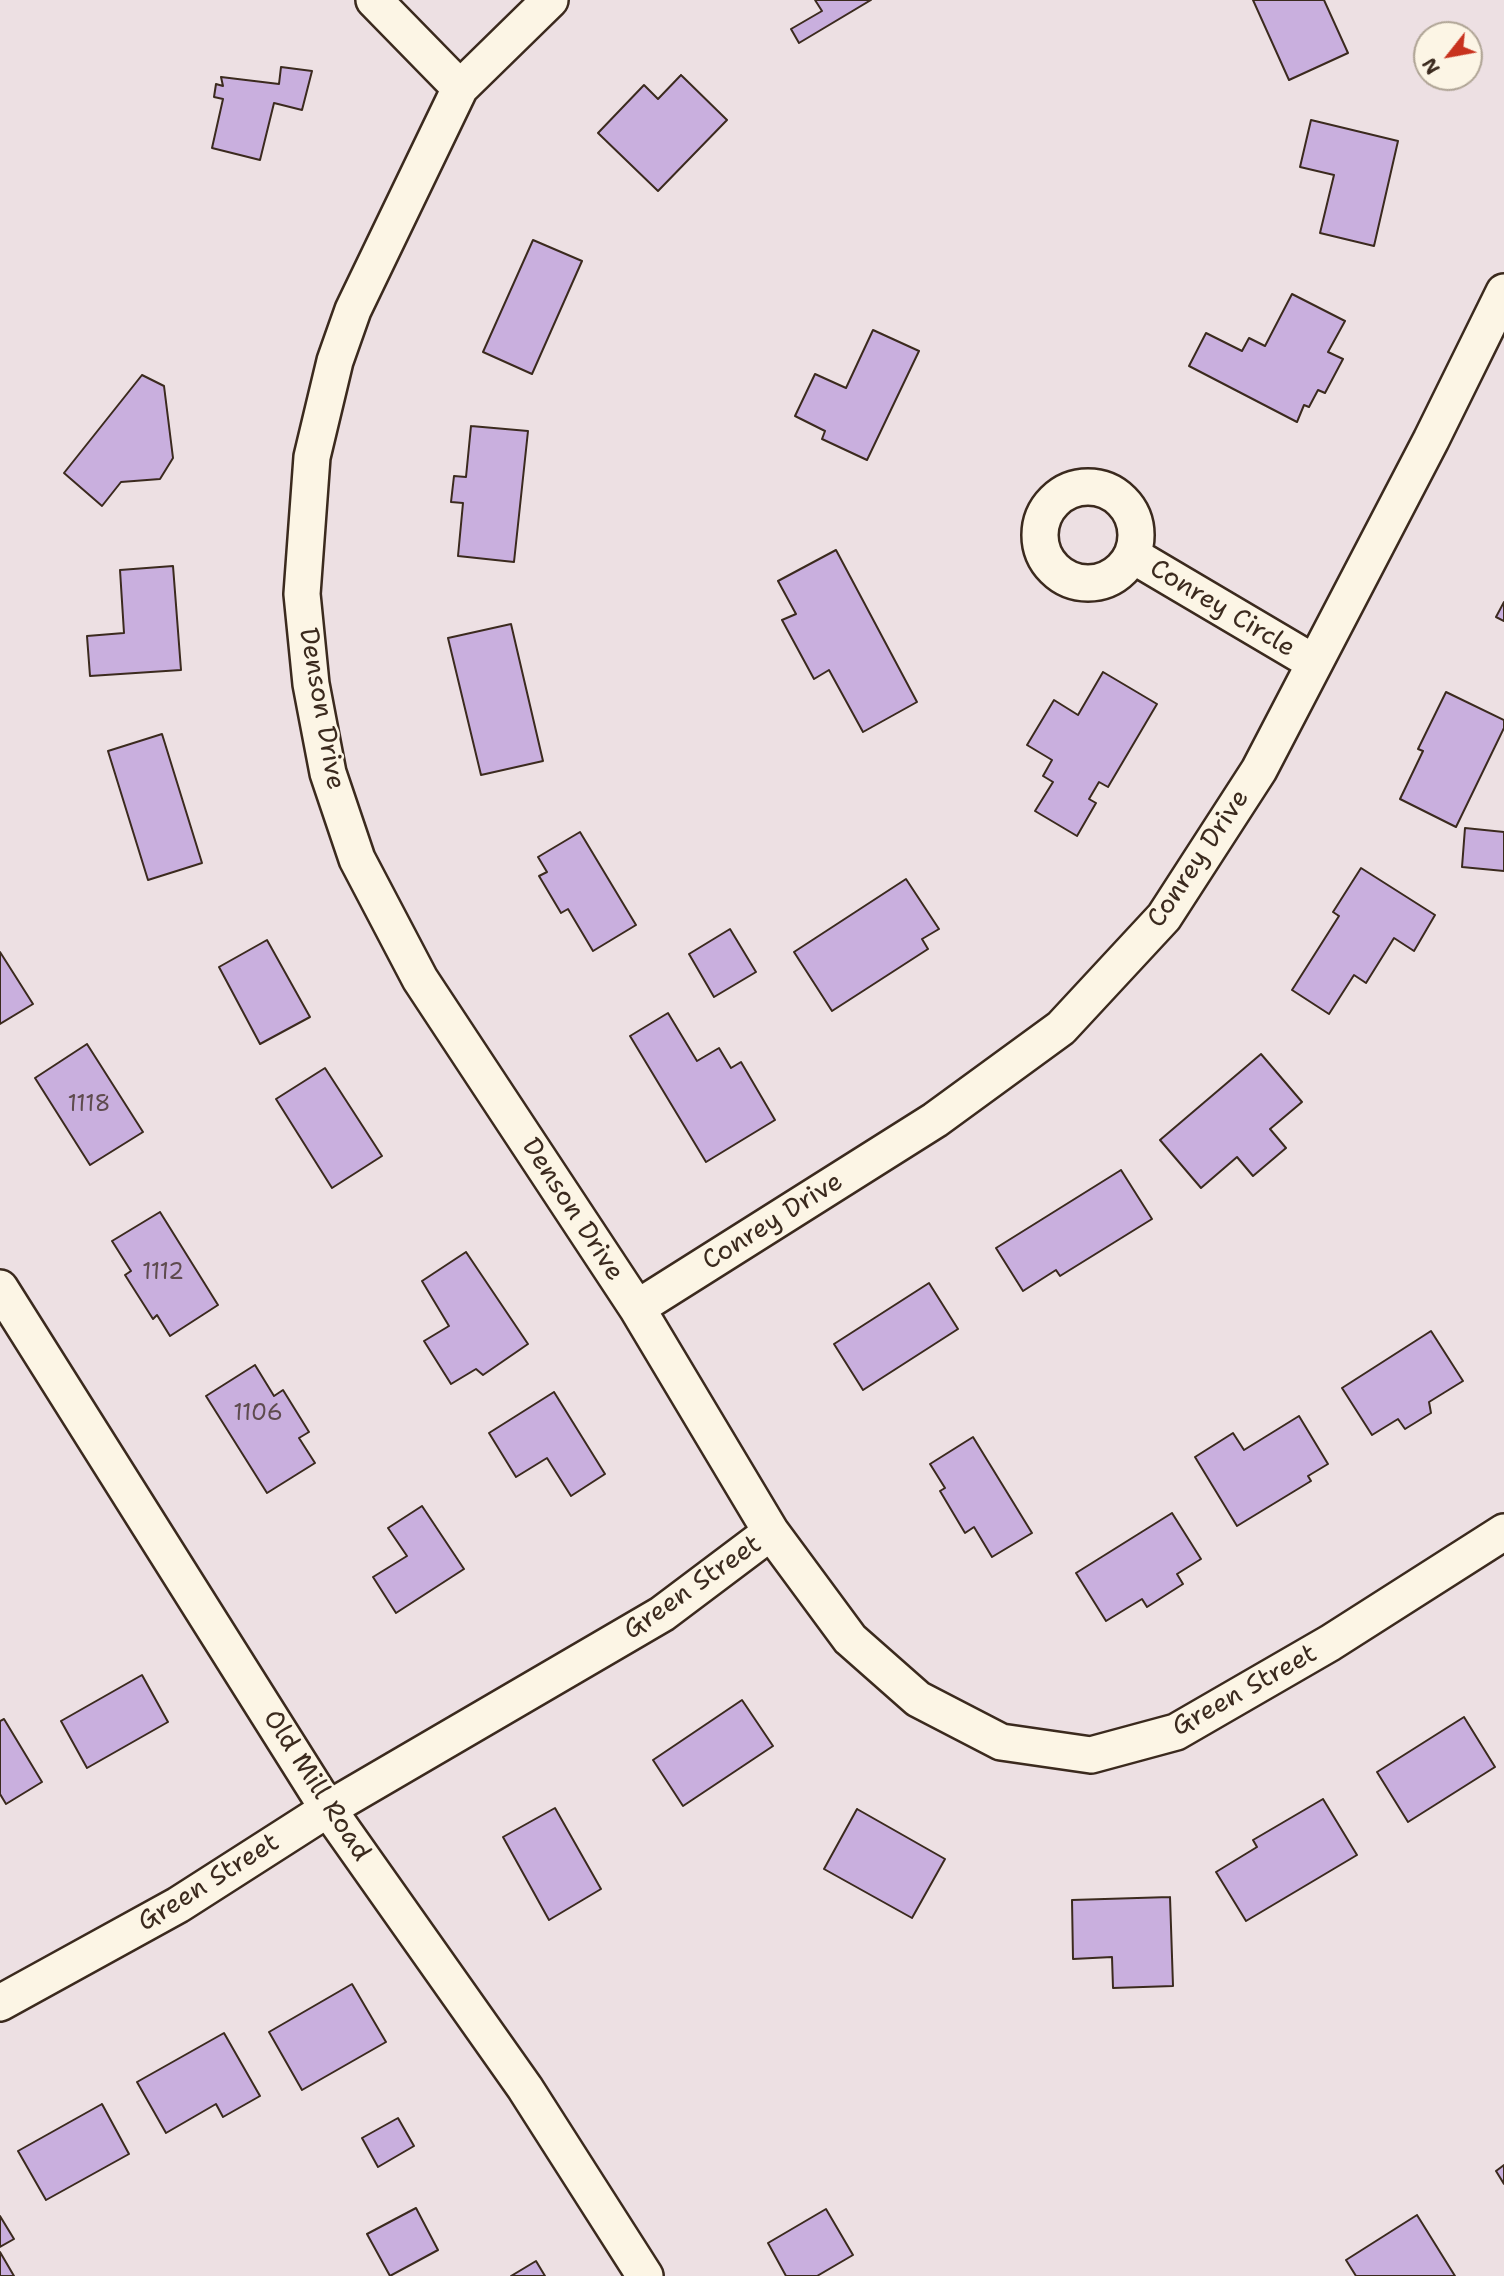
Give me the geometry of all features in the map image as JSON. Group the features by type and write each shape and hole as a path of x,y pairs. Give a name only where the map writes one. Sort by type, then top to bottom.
{"street":[{"path":"374,0 460,88"},
{"name":"Denson Drive","path":"550,0 460,88 354,310 335,361 312,457 302,594 311,684 328,773 357,859 420,979 636,1308 771,1532"},
{"name":"Conrey Drive","path":"636,1308 936,1120 1061,1028 1164,918 1259,770 1313,662 1432,440 1504,292"},
{"name":"Conrey Circle","path":"1132,555 1313,662"},
{"name":"Old Mill Road","path":"0,1288 328,1809 525,2088 645,2276"},
{"name":"Green Street","path":"0,2003 178,1905 328,1809 662,1614 771,1532 850,1639 918,1699 1001,1742 1091,1755 1175,1732 1331,1643 1504,1532"}],"building":[{"path":"815,0 871,0 799,43 791,29 822,11"},
{"path":"1253,0 1324,0 1348,53 1289,80"},
{"path":"281,67 312,71 302,110 274,103 260,160 212,148 223,99 214,97 216,84 223,86 221,77 279,84"},
{"path":"681,75 727,120 658,191 598,133 644,85 658,99"},
{"path":"1311,120 1398,141 1374,246 1320,233 1334,175 1300,167"},
{"path":"533,240 582,261 532,374 483,352"},
{"path":"1292,294 1345,321 1328,352 1343,359 1325,393 1318,390 1309,407 1304,405 1297,422 1189,366 1206,333 1242,351 1249,338 1265,346"},
{"path":"873,330 919,351 867,460 822,439 825,431 795,416 815,374 846,388"},
{"path":"142,375 164,386 173,458 160,479 121,482 102,506 64,473"},
{"path":"471,426 528,431 514,562 458,556 463,503 451,502 454,476 466,477"},
{"path":"836,550 917,702 863,732 829,670 814,679 782,620 796,614 778,581"},
{"path":"173,566 181,670 90,676 87,636 124,633 120,570"},
{"path":"1504,602 1504,621 1496,617"},
{"path":"511,624 543,761 481,775 448,638"},
{"path":"1103,672 1157,704 1108,787 1099,782 1089,799 1096,803 1077,836 1035,811 1053,782 1043,776 1052,760 1027,745 1054,700 1078,715"},
{"path":"1446,692 1504,720 1504,728 1456,827 1400,799 1423,751 1418,749"},
{"path":"162,734 202,863 148,880 108,751"},
{"path":"1465,828 1504,832 1504,871 1462,867"},
{"path":"580,832 636,925 593,951 568,909 561,913 539,876 547,872 538,857"},
{"path":"1361,868 1435,915 1414,951 1394,938 1366,983 1354,975 1329,1014 1292,990 1339,916 1333,912"},
{"path":"906,879 939,929 922,939 928,949 832,1011 794,952"},
{"path":"730,929 756,972 714,997 689,954"},
{"path":"267,940 310,1017 260,1044 219,967"},
{"path":"0,952 33,1004 0,1024"},
{"path":"668,1013 697,1061 719,1048 731,1068 741,1062 775,1120 706,1162 630,1036"},
{"path":"87,1044 143,1132 90,1165 35,1078"},
{"path":"1261,1054 1302,1102 1270,1129 1286,1148 1253,1176 1237,1157 1201,1188 1160,1140"},
{"path":"325,1068 382,1156 332,1188 276,1099"},
{"path":"1121,1170 1152,1219 1060,1276 1056,1270 1023,1291 996,1248"},
{"path":"160,1212 218,1305 170,1336 157,1315 153,1319 125,1275 131,1271 112,1241"},
{"path":"466,1252 528,1344 483,1375 476,1369 451,1384 424,1341 449,1326 422,1281"},
{"path":"929,1283 958,1329 863,1390 834,1344"},
{"path":"1431,1331 1463,1381 1429,1402 1431,1413 1405,1429 1398,1419 1372,1435 1342,1388"},
{"path":"255,1365 274,1396 283,1390 309,1432 299,1438 315,1463 267,1493 206,1396"},
{"path":"554,1392 605,1474 571,1496 547,1458 516,1477 489,1433"},
{"path":"1299,1416 1328,1464 1308,1476 1311,1481 1237,1526 1195,1457 1233,1433 1244,1450"},
{"path":"973,1437 1032,1533 992,1557 974,1527 965,1533 940,1491 945,1488 930,1464"},
{"path":"422,1506 464,1569 396,1613 373,1577 407,1556 388,1528"},
{"path":"1172,1513 1201,1559 1177,1574 1183,1584 1147,1607 1142,1599 1106,1621 1076,1573"},
{"path":"142,1675 168,1722 87,1768 61,1721"},
{"path":"742,1700 773,1746 683,1806 653,1760"},
{"path":"1464,1717 1495,1767 1408,1822 1377,1772"},
{"path":"4,1719 42,1782 6,1804 0,1794 0,1721"},
{"path":"1323,1799 1357,1855 1246,1921 1216,1872 1257,1847 1253,1840"},
{"path":"555,1808 601,1889 549,1920 503,1837"},
{"path":"857,1809 945,1859 912,1918 824,1869"},
{"path":"1170,1897 1173,1986 1113,1988 1112,1957 1073,1959 1072,1900"},
{"path":"352,1984 386,2042 302,2090 269,2032"},
{"path":"224,2033 260,2096 223,2117 216,2104 166,2133 137,2082"},
{"path":"102,2104 129,2154 46,2200 18,2151"},
{"path":"398,2118 414,2146 378,2167 362,2138"},
{"path":"1504,2165 1504,2184 1496,2171"},
{"path":"416,2208 438,2250 390,2276 367,2234"},
{"path":"826,2209 853,2255 817,2276 786,2276 768,2243"},
{"path":"1417,2215 1455,2276 1356,2276 1346,2260"},
{"path":"0,2216 14,2239 0,2247"},
{"path":"0,2252 14,2276 0,2276"},
{"path":"536,2261 545,2276 511,2276"}]}
